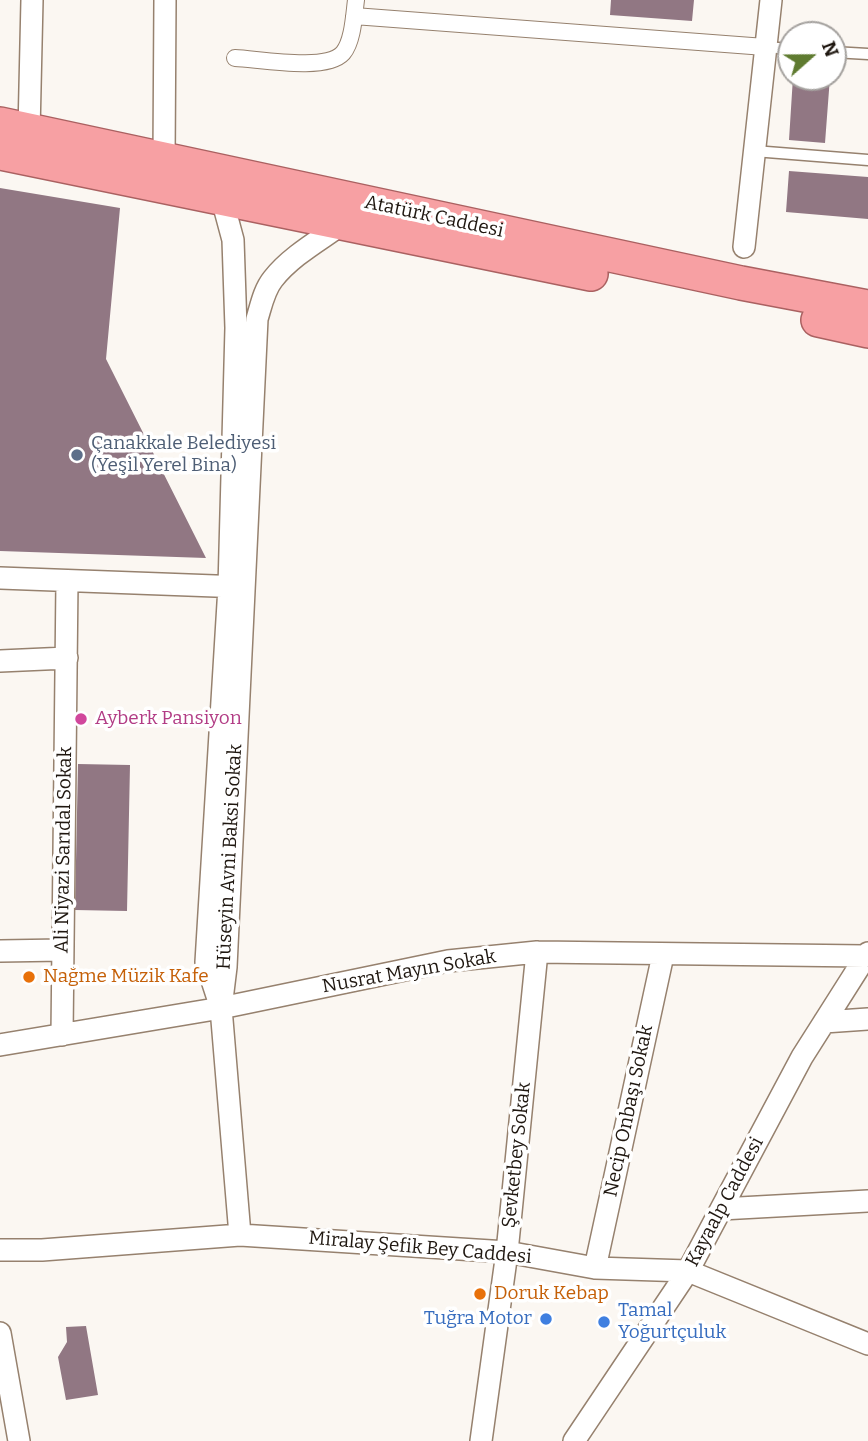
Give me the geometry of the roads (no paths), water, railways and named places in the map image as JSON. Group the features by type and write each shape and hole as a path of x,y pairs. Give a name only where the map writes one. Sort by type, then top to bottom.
{"highway":[{"name":"Atatürk Caddesi","path":"15,128 164,159 742,265 868,307"},
{"name":"Atatürk Caddesi","path":"0,153 868,331"}],"street":[{"path":"15,128 32,0"},
{"path":"164,159 165,0"},
{"path":"742,265 771,0"},
{"path":"234,58 310,63 334,60 344,52 355,8 765,47"},
{"name":"Hüseyin Avni Baksi Sokak","path":"222,199 233,240 236,308 236,587"},
{"name":"Hüseyin Avni Baksi Sokak","path":"240,1235 221,1008 206,962 257,319 273,279 295,258 342,223"},
{"path":"236,308 260,310"},
{"path":"0,578 236,587"},
{"name":"Ali Niyazi Sarıdal Sokak","path":"62,1035 67,580"},
{"path":"0,661 67,658"},
{"path":"0,951 62,950"},
{"name":"Nusrat Mayın Sokak","path":"0,1045 221,1008 448,961 537,952 663,955 867,954"},
{"name":"Şevketbey Sokak","path":"481,1441 507,1252 537,952"},
{"name":"Kayaalp Caddesi","path":"574,1441 688,1271 802,1057 867,954"},
{"name":"Necip Onbaşı Sokak","path":"595,1268 663,955"},
{"path":"824,1022 868,1019"},
{"path":"721,1209 868,1201"},
{"name":"Miralay Şefik Bey Caddesi","path":"0,1250 42,1250 240,1235 507,1252 595,1268 688,1271 868,1345"},
{"path":"0,1333 19,1441"}],"lane":[{"path":"765,47 777,47"},
{"path":"847,53 868,54"},
{"path":"754,151 868,160"}],"place":[{"name":"Çanakkale Belediyesi (Yeşil Yerel Bina)","path":"77,455"},
{"name":"Ayberk Pansiyon","path":"81,719"},
{"name":"Nağme Müzik Kafe","path":"29,977"},
{"name":"Doruk Kebap","path":"480,1294"},
{"name":"Tuğra Motor","path":"546,1319"},
{"name":"Tamal Yoğurtçuluk","path":"604,1322"}]}
